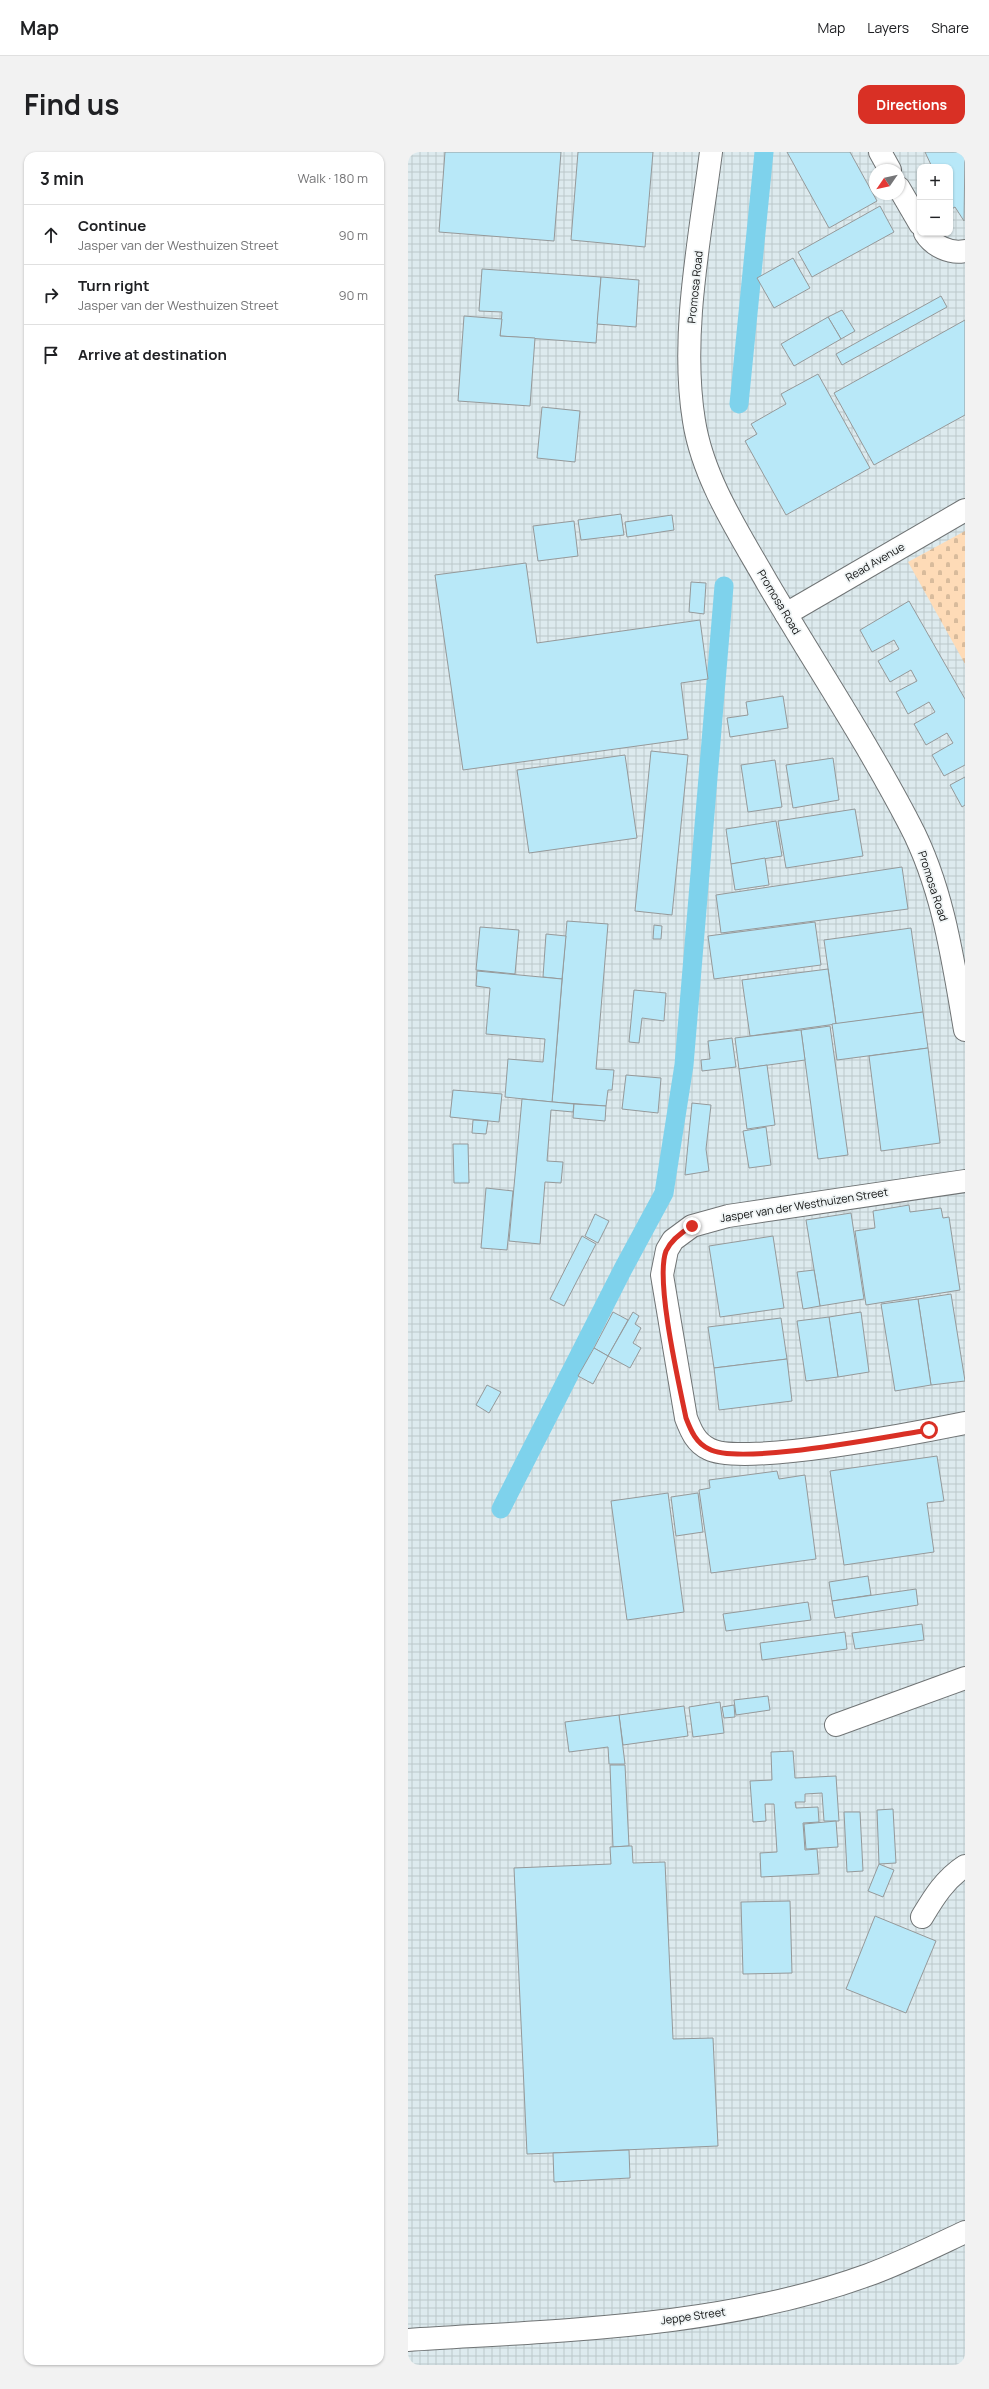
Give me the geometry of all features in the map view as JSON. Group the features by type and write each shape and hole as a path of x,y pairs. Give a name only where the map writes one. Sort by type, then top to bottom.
{"street":[{"name":"Promosa Road","path":"711,152 692,308 688,375 694,423 706,462 730,518 865,745 924,856 950,942 965,1030"},
{"path":"880,152 887,164"},
{"path":"905,198 917,219"},
{"path":"928,236 935,244 944,250 965,251"},
{"name":"Read Avenue","path":"786,614 965,510"},
{"name":"Jasper van der Westhuizen Street","path":"965,1181 775,1208 706,1221 692,1226 674,1240 667,1250 662,1275 686,1418 693,1435 709,1450 734,1455 785,1451 965,1424"},
{"path":"836,1725 965,1678"},
{"path":"922,1917 935,1895 952,1874 965,1866"},
{"name":"Jeppe Street","path":"408,2340 620,2326 706,2315 770,2303 868,2275 965,2232"}],"shaded area":[{"path":"408,152 965,152 965,2365 408,2365"}],"green space":[{"path":"965,531 965,664 908,562"}],"building":[{"path":"445,152 561,152 554,241 439,232"},
{"path":"578,152 653,152 645,247 571,240"},
{"path":"787,152 850,152 869,186 869,200 877,201 829,228"},
{"path":"925,152 965,152 964,221 955,207 953,208 953,164 931,164"},
{"path":"880,206 894,232 812,277 798,252"},
{"path":"793,258 810,288 774,308 757,278"},
{"path":"482,269 601,277 596,343 500,336 502,312 479,311"},
{"path":"601,277 639,280 636,327 597,324"},
{"path":"941,296 947,307 842,365 836,354"},
{"path":"842,310 855,331 841,339 828,317"},
{"path":"464,316 502,319 500,336 535,338 530,406 458,401"},
{"path":"828,317 841,339 794,366 781,344"},
{"path":"965,320 965,415 874,465 834,393"},
{"path":"818,374 870,468 786,515 745,441 757,434 751,424 786,404 781,394"},
{"path":"542,407 580,411 575,462 537,458"},
{"path":"621,514 624,535 581,540 578,520"},
{"path":"672,515 674,530 627,537 625,522"},
{"path":"574,521 578,556 538,561 533,526"},
{"path":"526,563 537,643 700,620 708,679 681,683 688,739 463,770 435,575"},
{"path":"691,582 706,583 704,614 689,612"},
{"path":"909,601 965,699 965,765 944,776 932,755 953,743 947,733 926,745 914,724 935,712 929,702 908,714 896,692 917,681 911,670 890,682 878,661 899,649 894,640 872,652 860,630"},
{"path":"783,696 788,728 730,737 727,718 748,715 746,702"},
{"path":"651,751 688,755 672,915 635,911"},
{"path":"625,755 637,838 529,853 517,770"},
{"path":"833,758 839,800 793,808 786,765"},
{"path":"775,760 782,807 748,812 741,765"},
{"path":"965,777 965,805 962,807 950,785"},
{"path":"855,809 863,856 786,868 778,821"},
{"path":"776,821 782,856 731,864 726,829"},
{"path":"765,858 769,885 735,890 731,864"},
{"path":"902,867 908,909 721,933 716,895"},
{"path":"567,921 608,924 596,1069 614,1070 612,1090 608,1090 606,1106 552,1102"},
{"path":"815,922 821,965 714,979 708,936"},
{"path":"654,925 662,926 661,939 653,939"},
{"path":"480,927 519,930 515,974 476,970"},
{"path":"911,928 923,1012 836,1024 824,940"},
{"path":"546,934 566,936 562,979 543,977"},
{"path":"828,969 836,1024 750,1036 742,980"},
{"path":"477,971 562,979 552,1102 505,1097 508,1059 543,1062 545,1039 486,1034 490,988 476,986"},
{"path":"634,990 666,993 664,1021 642,1018 639,1043 629,1042"},
{"path":"923,1012 928,1048 837,1060 832,1024"},
{"path":"830,1026 848,1155 818,1159 801,1030"},
{"path":"801,1030 805,1060 739,1069 735,1038"},
{"path":"732,1038 736,1067 702,1071 701,1060 710,1059 708,1041"},
{"path":"928,1048 940,1143 881,1151 869,1056"},
{"path":"767,1065 775,1125 747,1129 739,1069"},
{"path":"626,1075 661,1078 658,1113 622,1109"},
{"path":"453,1090 502,1094 499,1122 450,1117"},
{"path":"522,1099 574,1104 573,1112 551,1110 547,1161 563,1162 561,1183 545,1182 540,1244 509,1241"},
{"path":"692,1103 711,1105 706,1149 709,1171 685,1175"},
{"path":"574,1104 606,1106 605,1121 573,1118"},
{"path":"473,1120 488,1121 486,1134 472,1133"},
{"path":"766,1127 771,1165 749,1168 743,1131"},
{"path":"453,1144 468,1144 469,1183 454,1183"},
{"path":"486,1188 513,1191 507,1250 481,1248"},
{"path":"909,1205 910,1212 941,1208 943,1218 949,1217 960,1290 866,1305 855,1231 875,1228 873,1211"},
{"path":"851,1213 864,1299 820,1306 806,1220"},
{"path":"595,1214 609,1221 598,1243 585,1236"},
{"path":"582,1236 596,1244 564,1306 550,1299"},
{"path":"773,1236 784,1308 720,1317 709,1246"},
{"path":"814,1270 820,1306 803,1309 797,1272"},
{"path":"951,1294 965,1381 931,1385 918,1299"},
{"path":"918,1299 931,1385 895,1391 881,1304"},
{"path":"613,1312 628,1320 608,1356 594,1348"},
{"path":"633,1312 639,1316 635,1324 641,1328 633,1343 641,1348 630,1368 608,1356"},
{"path":"861,1312 869,1372 838,1377 829,1317"},
{"path":"829,1317 838,1377 806,1381 797,1321"},
{"path":"781,1318 787,1359 714,1368 708,1327"},
{"path":"594,1348 608,1356 593,1384 578,1376"},
{"path":"787,1359 792,1401 719,1410 714,1368"},
{"path":"487,1385 501,1392 489,1413 476,1405"},
{"path":"937,1456 944,1501 927,1503 934,1552 844,1565 830,1471"},
{"path":"777,1471 779,1479 805,1475 816,1559 711,1573 699,1490 710,1488 709,1480"},
{"path":"668,1493 684,1612 627,1620 611,1501"},
{"path":"698,1493 703,1532 676,1536 671,1497"},
{"path":"868,1576 871,1595 832,1601 829,1582"},
{"path":"916,1589 918,1605 835,1618 832,1601"},
{"path":"808,1602 811,1620 726,1631 723,1614"},
{"path":"922,1624 924,1640 855,1649 852,1633"},
{"path":"845,1632 847,1649 762,1660 760,1643"},
{"path":"768,1696 770,1710 736,1715 734,1700"},
{"path":"720,1702 724,1733 693,1737 689,1707"},
{"path":"734,1705 735,1717 724,1718 722,1707"},
{"path":"684,1706 688,1736 623,1745 619,1715"},
{"path":"619,1715 625,1764 609,1764 608,1747 569,1752 565,1722"},
{"path":"793,1751 795,1778 836,1776 839,1821 824,1821 822,1793 805,1794 805,1802 795,1802 796,1808 818,1807 819,1822 803,1823 805,1850 817,1849 819,1874 761,1877 760,1853 777,1852 774,1804 765,1804 766,1821 753,1822 750,1781 772,1780 771,1752"},
{"path":"610,1765 625,1765 629,1846 613,1847"},
{"path":"893,1809 896,1863 879,1864 877,1810"},
{"path":"844,1812 860,1812 863,1871 847,1872"},
{"path":"836,1821 838,1847 806,1849 804,1824"},
{"path":"632,1846 633,1863 665,1862 673,2039 713,2038 718,2146 527,2154 514,1868 611,1864 610,1847"},
{"path":"879,1864 894,1870 883,1897 868,1891"},
{"path":"790,1901 792,1973 743,1974 741,1902"},
{"path":"875,1916 936,1941 906,2013 846,1989"},
{"path":"629,2150 630,2178 554,2182 553,2153"}],"waterway":[{"path":"739,404 764,152"},
{"path":"501,1509 623,1269 664,1193 684,1065 724,586"}],"route":[{"path":"692,1226 674,1240 667,1250 662,1265 662,1275 677,1373 686,1418 693,1435 700,1444 709,1450 723,1454 758,1454 929,1430"}]}
